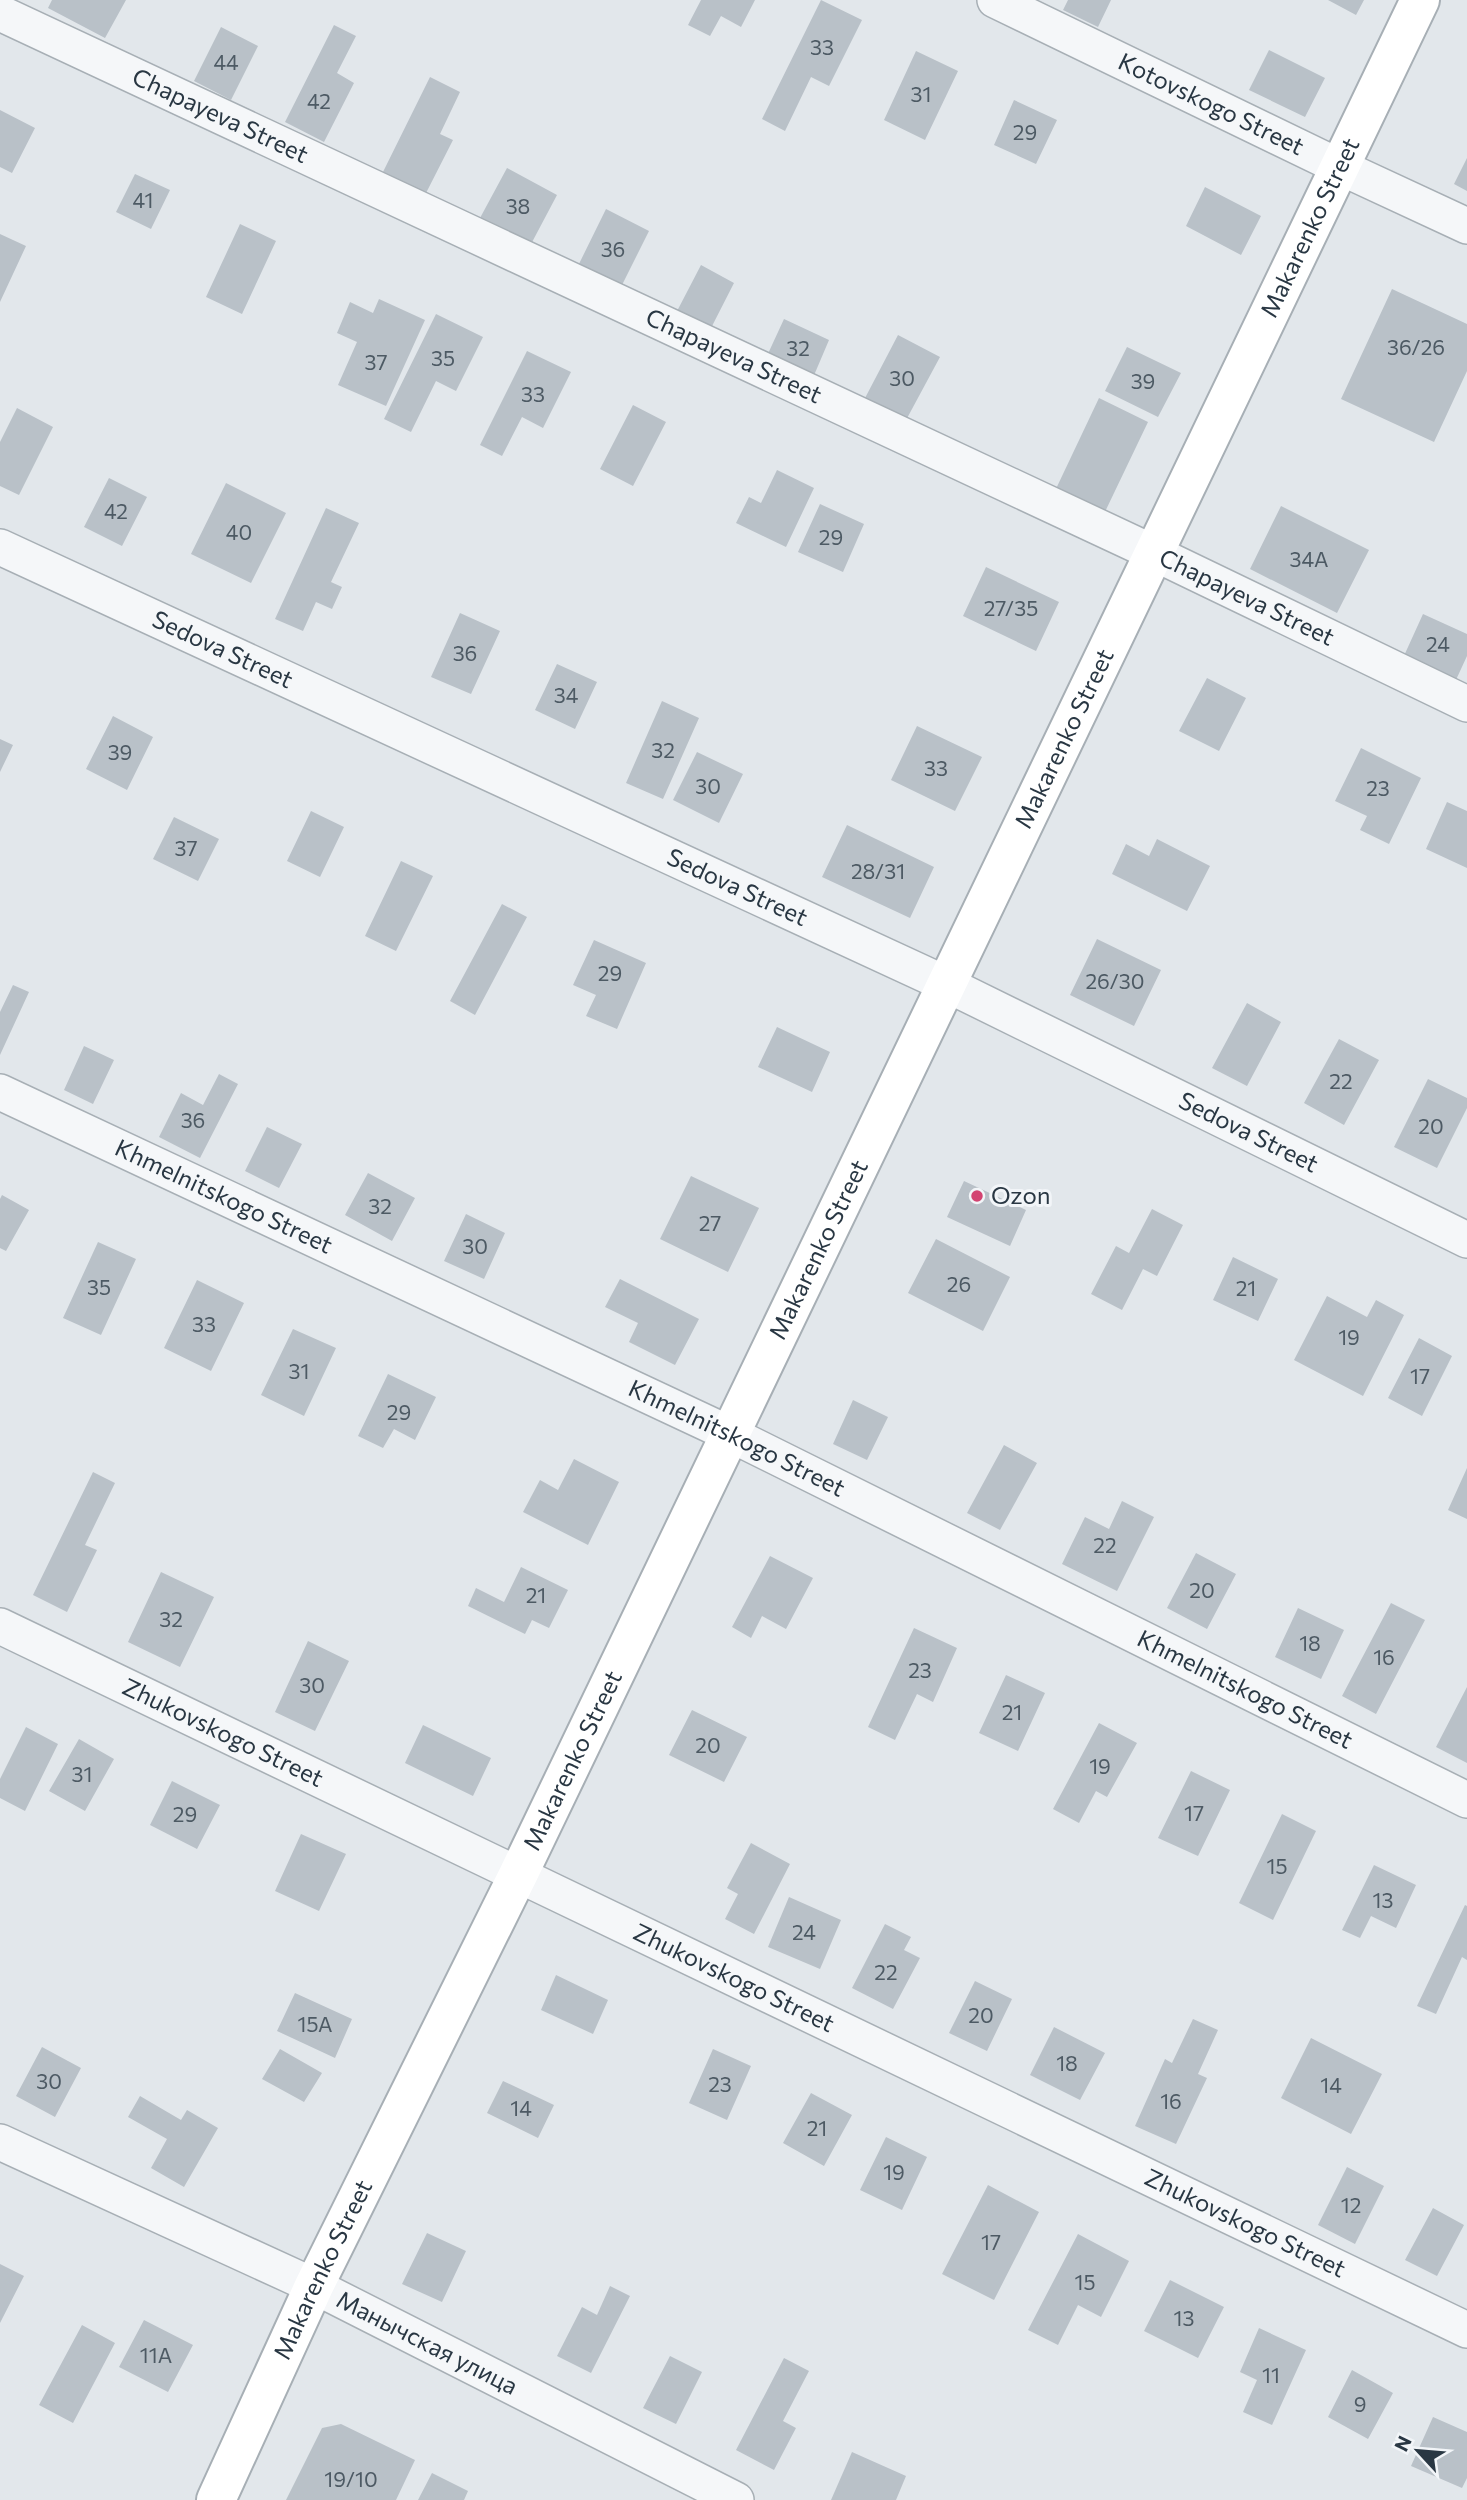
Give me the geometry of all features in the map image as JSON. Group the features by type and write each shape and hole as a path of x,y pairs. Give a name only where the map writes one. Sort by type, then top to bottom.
{"street":[{"name":"Kotovskogo Street","path":"995,0 1467,226"},
{"name":"Makarenko Street","path":"216,2500 314,2286 518,1875 1420,0"},
{"name":"Chapayeva Street","path":"0,13 1154,553 1467,704"},
{"name":"Sedova Street","path":"0,547 946,984 1467,1240"},
{"name":"Khmelnitskogo Street","path":"0,1092 730,1434 1467,1800"},
{"name":"Zhukovskogo Street","path":"0,1626 1467,2330"},
{"name":"Манычская улица","path":"0,2142 314,2286 736,2500"}],"building":[{"path":"52,0 126,0 105,38 48,8"},
{"path":"701,0 755,0 741,27 721,16 710,36 688,25"},
{"path":"821,0 862,20 829,86 811,77 785,131 762,119"},
{"path":"1068,0 1111,0 1098,27 1063,10"},
{"path":"1328,0 1364,0 1356,15"},
{"path":"334,25 356,36 337,73 354,83 324,142 285,122"},
{"path":"221,27 258,46 231,100 194,81"},
{"path":"1269,50 1325,78 1305,117 1249,90"},
{"path":"916,51 958,71 925,140 884,120"},
{"path":"430,77 460,92 440,134 453,140 424,197 381,176"},
{"path":"1014,100 1057,120 1036,164 994,145"},
{"path":"0,110 35,128 12,173 0,167"},
{"path":"1467,158 1467,191 1454,184"},
{"path":"507,168 557,195 530,246 480,218"},
{"path":"135,174 170,190 151,229 116,212"},
{"path":"1205,187 1261,216 1241,255 1186,226"},
{"path":"606,209 649,231 619,291 576,270"},
{"path":"240,224 276,241 242,314 206,297"},
{"path":"0,234 26,246 0,302"},
{"path":"701,265 734,283 709,332 675,315"},
{"path":"1392,289 1467,324 1467,371 1434,442 1341,399"},
{"path":"379,299 425,320 386,406 338,385 357,342 337,333 350,302 373,313"},
{"path":"436,314 483,337 456,391 436,381 411,432 384,419"},
{"path":"784,319 829,340 812,380 766,358"},
{"path":"898,335 940,357 905,422 864,400"},
{"path":"1127,347 1181,373 1158,417 1105,391"},
{"path":"527,351 571,372 543,428 522,417 502,456 480,445"},
{"path":"1099,398 1148,422 1103,516 1054,493"},
{"path":"633,405 666,422 633,486 600,469"},
{"path":"17,408 53,427 19,495 0,486 0,442"},
{"path":"777,470 814,488 786,547 736,523 749,497 761,503"},
{"path":"109,478 147,497 122,546 84,527"},
{"path":"226,483 286,513 251,583 191,554"},
{"path":"820,504 864,524 843,572 798,552"},
{"path":"1281,506 1369,550 1337,613 1250,569"},
{"path":"326,508 359,523 331,582 342,587 332,609 316,602 303,631 275,619"},
{"path":"986,567 1059,602 1036,651 963,616"},
{"path":"460,613 500,631 471,694 431,677"},
{"path":"1423,614 1467,634 1467,656 1455,682 1403,658"},
{"path":"557,664 597,682 575,729 535,710"},
{"path":"1207,678 1246,698 1219,751 1179,731"},
{"path":"662,701 699,718 663,799 626,783"},
{"path":"113,716 153,737 127,790 86,769"},
{"path":"917,726 982,757 955,811 891,780"},
{"path":"0,739 13,745 0,772"},
{"path":"1361,748 1421,778 1389,844 1360,830 1367,816 1335,801"},
{"path":"697,752 743,774 719,823 673,800"},
{"path":"1447,802 1467,811 1467,868 1426,849"},
{"path":"311,811 344,827 320,877 287,861"},
{"path":"174,817 219,839 198,881 153,859"},
{"path":"847,825 934,867 910,918 822,877"},
{"path":"1157,839 1210,866 1187,911 1112,874 1126,844 1149,856"},
{"path":"401,861 433,876 396,951 365,936"},
{"path":"502,904 527,917 475,1015 450,1001"},
{"path":"1097,939 1161,970 1134,1026 1070,995"},
{"path":"594,940 646,963 617,1029 586,1016 596,995 573,985"},
{"path":"13,985 29,992 0,1055 0,1012"},
{"path":"1247,1003 1281,1022 1247,1086 1212,1068"},
{"path":"777,1027 830,1052 812,1092 758,1067"},
{"path":"1339,1039 1379,1060 1344,1125 1304,1103"},
{"path":"84,1046 114,1060 93,1104 64,1090"},
{"path":"219,1074 238,1084 200,1158 159,1137 181,1093 203,1105"},
{"path":"1428,1079 1467,1098 1467,1108 1437,1168 1394,1147"},
{"path":"267,1127 302,1144 279,1188 245,1171"},
{"path":"368,1173 415,1198 392,1241 345,1215"},
{"path":"691,1176 759,1208 728,1272 660,1239"},
{"path":"964,1181 1026,1210 1010,1246 947,1217"},
{"path":"2,1195 29,1210 6,1251 0,1248"},
{"path":"1152,1209 1183,1225 1157,1276 1143,1269 1122,1310 1091,1294 1116,1246 1129,1253"},
{"path":"466,1214 505,1233 484,1279 444,1261"},
{"path":"936,1239 1010,1277 983,1331 908,1293"},
{"path":"98,1242 136,1259 101,1335 63,1318"},
{"path":"1233,1257 1278,1279 1258,1321 1213,1300"},
{"path":"620,1279 699,1319 675,1365 629,1342 638,1323 605,1307"},
{"path":"197,1280 244,1303 211,1371 164,1348"},
{"path":"1327,1296 1367,1317 1376,1300 1404,1315 1363,1396 1294,1360"},
{"path":"293,1329 336,1348 304,1416 261,1395"},
{"path":"1419,1338 1452,1356 1422,1416 1388,1398"},
{"path":"388,1374 436,1397 415,1440 394,1429 383,1448 358,1436"},
{"path":"853,1400 888,1417 867,1460 833,1444"},
{"path":"1004,1445 1037,1463 1000,1530 967,1513"},
{"path":"574,1459 619,1482 588,1545 523,1512 540,1480 558,1490"},
{"path":"1467,1468 1467,1519 1448,1510"},
{"path":"93,1472 115,1483 85,1545 97,1550 67,1612 33,1595"},
{"path":"1122,1501 1154,1517 1117,1591 1062,1564 1085,1517 1109,1529"},
{"path":"1196,1553 1236,1574 1207,1629 1167,1608"},
{"path":"770,1556 813,1578 786,1629 762,1616 751,1638 732,1627"},
{"path":"521,1567 568,1590 549,1628 532,1620 525,1634 468,1606 476,1588 504,1602"},
{"path":"161,1572 214,1597 180,1667 128,1642"},
{"path":"1391,1603 1425,1620 1376,1714 1342,1696"},
{"path":"1298,1608 1344,1630 1321,1679 1275,1657"},
{"path":"914,1628 957,1648 933,1702 917,1694 895,1740 868,1727"},
{"path":"308,1641 349,1661 315,1731 275,1712"},
{"path":"1006,1675 1045,1693 1018,1751 979,1733"},
{"path":"1467,1687 1467,1763 1436,1747"},
{"path":"692,1710 747,1737 724,1782 669,1755"},
{"path":"1099,1723 1137,1743 1107,1797 1096,1791 1079,1823 1053,1809"},
{"path":"423,1725 491,1758 473,1796 405,1763"},
{"path":"26,1727 58,1744 25,1811 0,1798 0,1779"},
{"path":"79,1739 114,1759 85,1811 49,1791"},
{"path":"1191,1771 1230,1790 1198,1856 1158,1838"},
{"path":"172,1781 220,1805 197,1849 150,1825"},
{"path":"1282,1814 1316,1831 1273,1920 1239,1903"},
{"path":"301,1834 346,1854 319,1911 275,1891"},
{"path":"751,1843 790,1864 754,1934 725,1919 738,1894 727,1888"},
{"path":"1374,1865 1416,1885 1396,1928 1371,1916 1360,1938 1342,1930"},
{"path":"789,1897 841,1920 820,1969 768,1947"},
{"path":"1465,1905 1467,1960 1462,1957 1436,2014 1417,2006"},
{"path":"885,1924 911,1937 904,1950 920,1958 893,2009 852,1988"},
{"path":"556,1975 608,2000 593,2034 541,2010"},
{"path":"975,1981 1012,1999 987,2051 949,2033"},
{"path":"295,1993 352,2019 335,2058 277,2031"},
{"path":"1193,2019 1218,2030 1198,2074 1207,2078 1176,2144 1135,2126 1165,2059 1172,2063"},
{"path":"1054,2027 1105,2053 1080,2100 1030,2075"},
{"path":"1311,2038 1382,2074 1351,2134 1281,2098"},
{"path":"42,2047 81,2068 55,2117 16,2096"},
{"path":"280,2049 322,2073 304,2102 262,2079"},
{"path":"713,2049 751,2066 727,2120 689,2103"},
{"path":"503,2081 554,2105 538,2138 487,2113"},
{"path":"811,2093 852,2115 824,2166 783,2143"},
{"path":"140,2096 181,2120 187,2110 218,2128 184,2187 151,2168 167,2139 128,2117"},
{"path":"886,2137 927,2157 902,2210 860,2190"},
{"path":"1347,2167 1384,2186 1355,2244 1318,2225"},
{"path":"988,2185 1039,2212 994,2300 942,2274"},
{"path":"1433,2208 1464,2225 1437,2276 1405,2260"},
{"path":"427,2233 466,2251 442,2302 402,2284"},
{"path":"1078,2234 1129,2261 1101,2317 1078,2305 1058,2345 1028,2330"},
{"path":"0,2264 24,2276 0,2323"},
{"path":"1170,2280 1224,2307 1198,2358 1144,2331"},
{"path":"610,2286 630,2296 591,2373 557,2356 582,2307 597,2315"},
{"path":"144,2320 193,2345 168,2392 119,2367"},
{"path":"82,2325 115,2343 73,2423 39,2405"},
{"path":"1259,2328 1306,2350 1272,2425 1243,2412 1257,2380 1240,2372"},
{"path":"670,2356 702,2372 676,2424 643,2408"},
{"path":"784,2358 809,2371 783,2421 796,2428 774,2470 736,2450"},
{"path":"1352,2370 1393,2393 1368,2439 1328,2417"},
{"path":"1433,2417 1467,2432 1467,2478 1462,2488 1411,2466"},
{"path":"341,2424 415,2460 396,2500 286,2500 322,2428"},
{"path":"852,2452 906,2476 896,2500 831,2500"},
{"path":"432,2473 468,2491 464,2500 418,2500"}],"place":[{"name":"Ozon","path":"977,1196"}]}
